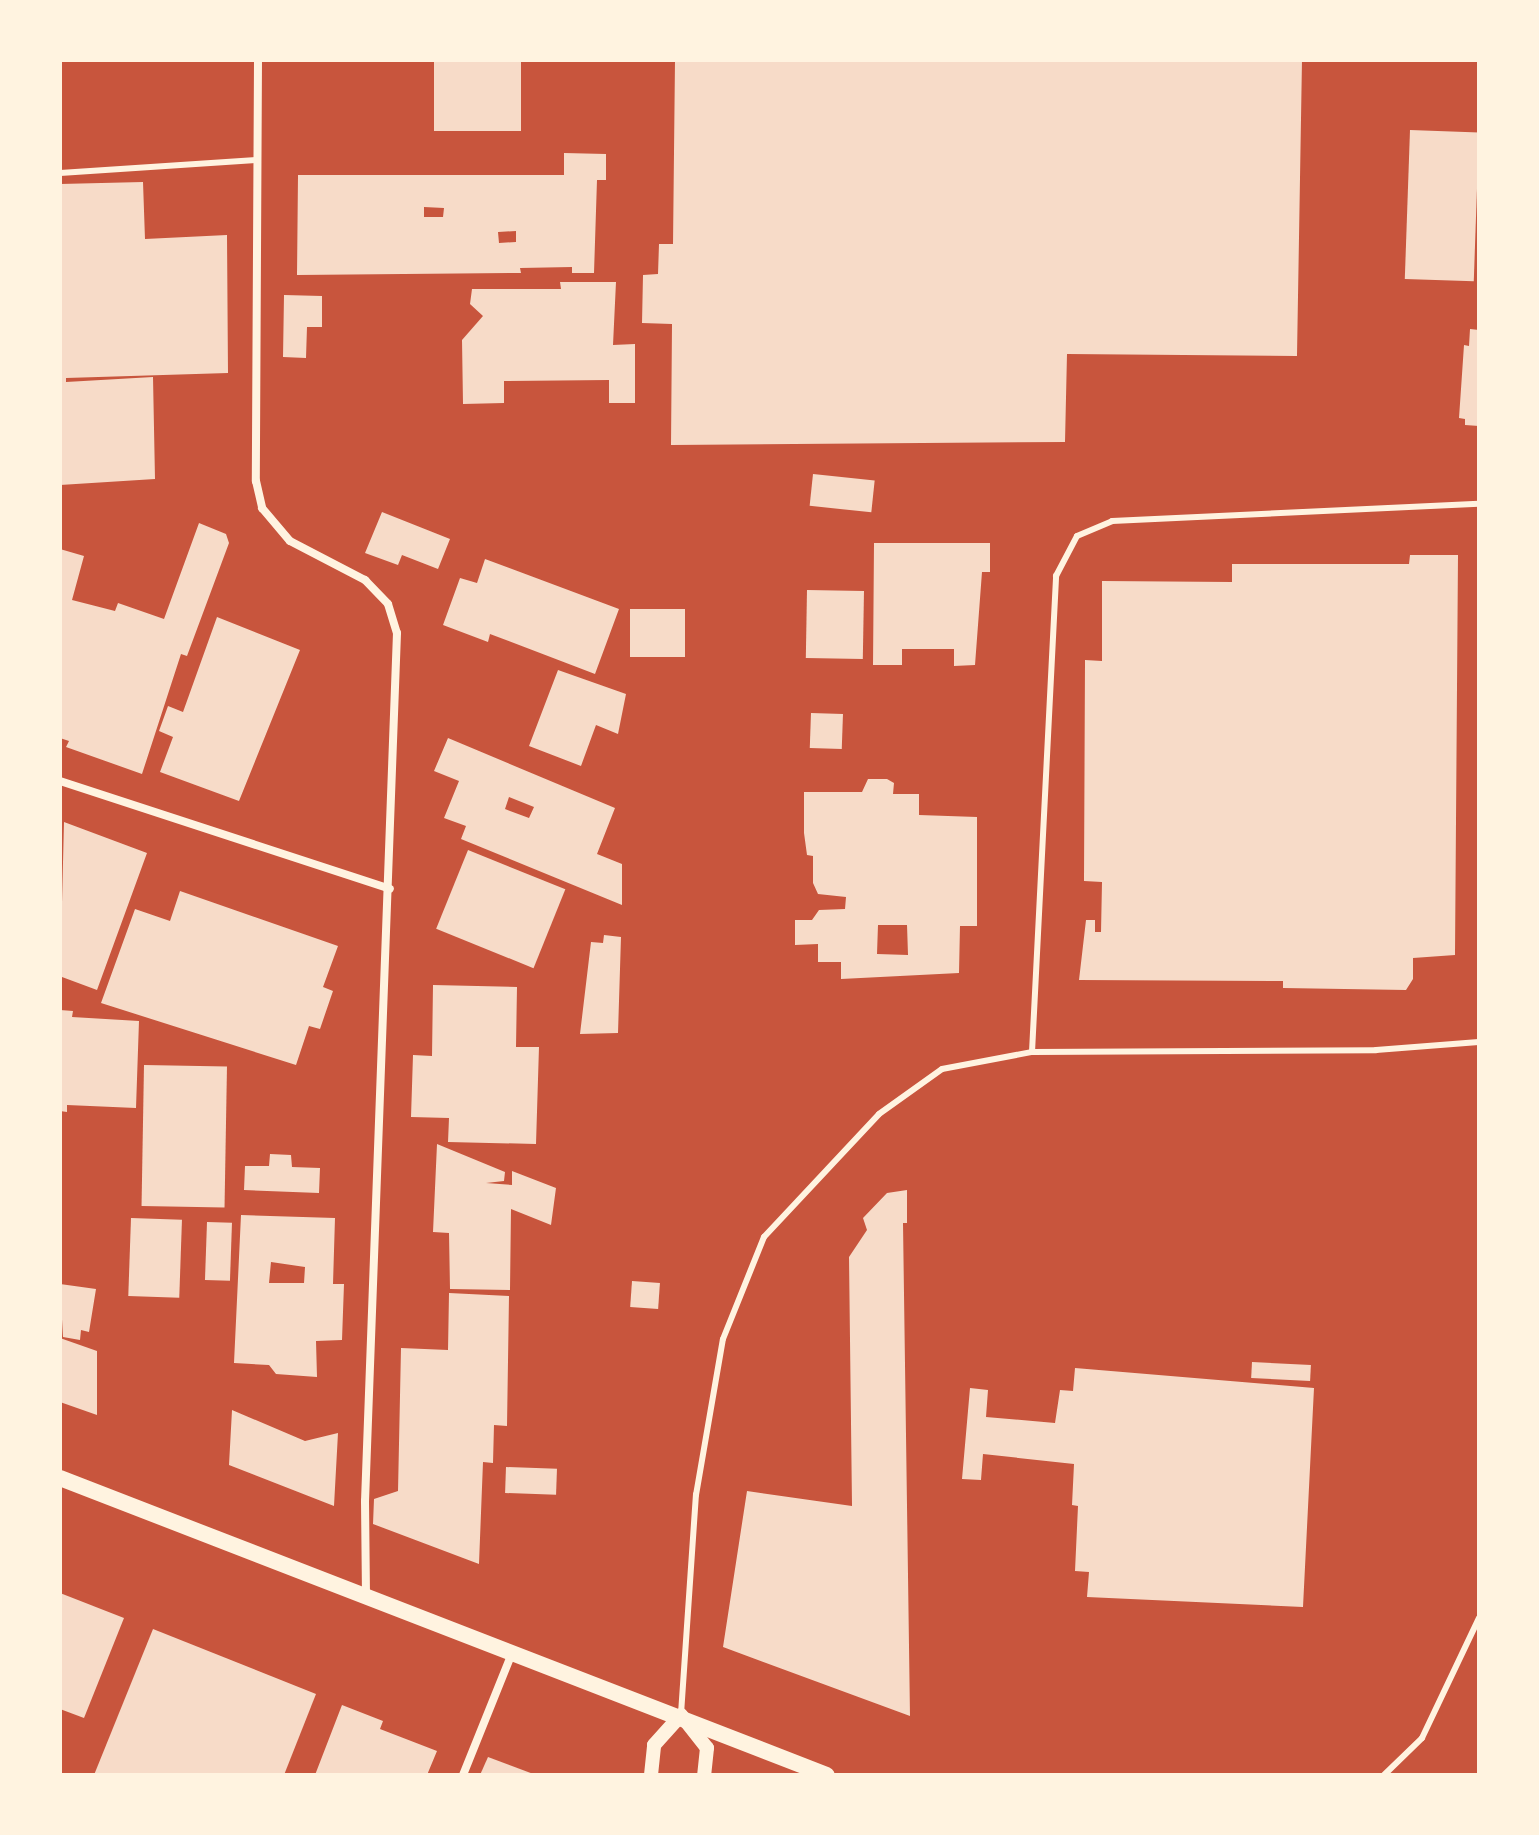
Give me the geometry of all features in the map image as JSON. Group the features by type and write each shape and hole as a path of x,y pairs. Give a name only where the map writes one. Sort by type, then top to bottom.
{"main road":[{"path":"60,1478 513,1649 827,1775"}],"street":[{"path":"258,60 256,481 262,508 282,533 365,580 388,604 399,664 365,1501 366,1594"},
{"path":"60,781 390,889"},
{"path":"463,1775 513,1649"},
{"path":"651,1775 654,1745 681,1715 707,1748 704,1775"}],"lane":[{"path":"60,173 258,160"},
{"path":"1032,1052 1056,576 1077,536 1112,521 1479,504"},
{"path":"681,1715 696,1495 723,1339 764,1237 879,1114 942,1069 1032,1052 1376,1050 1479,1042"},
{"path":"1384,1775 1422,1738 1479,1618"}],"building":[{"path":"434,60 521,60 521,131 434,131"},
{"path":"675,60 1302,60 1297,356 1067,354 1065,442 671,445 672,324 642,323 643,275 658,274 659,244 673,244"},
{"path":"1410,130 1479,132 1474,281 1405,279"},
{"path":"564,153 606,154 606,180 597,180 594,273 572,273 572,267 520,268 521,273 297,275 298,175 564,175","holes":["424,207 444,208 443,217 424,217","516,231 516,242 499,243 498,232"]},
{"path":"143,182 145,239 227,235 228,373 66,378 66,382 153,377 155,479 60,485 60,184"},
{"path":"560,282 616,282 613,345 635,344 635,403 609,403 609,380 504,381 504,403 463,404 462,340 483,316 470,304 472,289 561,289"},
{"path":"284,295 322,296 322,327 307,327 306,358 283,357"},
{"path":"1470,329 1479,330 1479,426 1465,425 1465,419 1459,418 1464,345 1469,346"},
{"path":"813,474 875,480 871,512 810,506"},
{"path":"382,512 450,539 438,569 402,555 398,565 365,553"},
{"path":"199,523 226,534 229,543 187,656 181,654 142,774 66,747 69,741 60,738 60,549 84,556 72,600 115,611 118,603 164,619"},
{"path":"874,543 990,543 990,572 982,572 975,665 954,666 954,649 902,649 902,665 873,665"},
{"path":"1410,555 1458,555 1455,955 1413,958 1413,979 1406,990 1283,988 1283,981 1079,980 1086,920 1095,920 1095,932 1101,932 1102,882 1084,881 1085,660 1102,661 1102,581 1232,582 1232,564 1409,564"},
{"path":"485,559 619,609 595,674 490,634 488,642 443,625 460,578 477,583"},
{"path":"807,590 864,591 863,659 806,658"},
{"path":"630,609 685,609 685,657 630,657"},
{"path":"217,617 300,650 239,801 160,772 173,737 159,731 168,706 183,712"},
{"path":"558,670 626,694 618,734 596,725 581,766 529,746"},
{"path":"811,713 843,714 842,749 810,748"},
{"path":"448,738 615,808 597,854 622,864 622,905 461,839 466,826 444,818 459,781 434,771","holes":["509,797 534,807 529,818 505,809"]},
{"path":"868,779 887,779 894,783 893,794 919,794 919,815 977,817 977,926 960,926 959,973 841,979 841,962 818,962 818,944 795,945 795,920 812,920 819,910 845,909 846,897 818,894 813,883 813,856 807,855 804,833 804,792 862,792","holes":["878,925 907,925 908,955 877,954"]},
{"path":"64,822 147,853 97,990 62,977 60,983"},
{"path":"468,850 565,889 534,968 436,929"},
{"path":"180,891 338,946 323,987 333,991 320,1029 309,1026 296,1065 101,1003 135,909 170,921"},
{"path":"604,935 621,937 618,1033 580,1034 591,942 603,943"},
{"path":"433,985 517,987 516,1047 539,1047 536,1144 448,1142 449,1118 411,1117 413,1055 432,1056"},
{"path":"60,1010 73,1011 72,1017 139,1021 136,1108 67,1105 67,1112 60,1111"},
{"path":"144,1065 227,1066 225,1207 142,1206"},
{"path":"437,1144 505,1172 504,1181 486,1183 512,1185 512,1171 556,1188 551,1225 511,1209 510,1290 450,1289 449,1233 433,1232"},
{"path":"270,1154 291,1155 292,1167 320,1168 319,1193 244,1190 245,1166 269,1166"},
{"path":"907,1190 907,1223 903,1223 910,1716 723,1647 747,1491 852,1506 849,1257 867,1230 863,1218 887,1193"},
{"path":"241,1215 335,1218 333,1284 344,1284 342,1340 316,1341 317,1377 276,1374 269,1365 234,1363","holes":["271,1262 305,1267 304,1283 269,1283"]},
{"path":"131,1218 182,1220 179,1298 128,1296"},
{"path":"207,1222 232,1223 230,1281 205,1280"},
{"path":"632,1281 660,1283 658,1309 630,1307"},
{"path":"60,1284 96,1289 89,1332 81,1330 80,1340 63,1337"},
{"path":"449,1293 509,1296 507,1426 494,1425 493,1463 483,1462 479,1564 373,1524 374,1499 398,1491 401,1348 448,1350"},
{"path":"60,1338 97,1351 97,1415 60,1402"},
{"path":"1252,1362 1311,1365 1310,1381 1251,1378"},
{"path":"1075,1368 1314,1388 1303,1607 1087,1597 1089,1572 1075,1571 1078,1506 1072,1505 1074,1464 983,1454 981,1480 962,1479 970,1388 988,1390 986,1417 1055,1423 1060,1390 1073,1391"},
{"path":"232,1410 305,1441 338,1433 334,1506 229,1465"},
{"path":"506,1467 557,1469 556,1495 505,1493"},
{"path":"60,1593 124,1618 84,1718 60,1709"},
{"path":"153,1629 316,1694 284,1775 94,1775"},
{"path":"342,1705 383,1721 380,1729 437,1751 427,1775 315,1775"},
{"path":"488,1757 536,1775 480,1775"}]}
